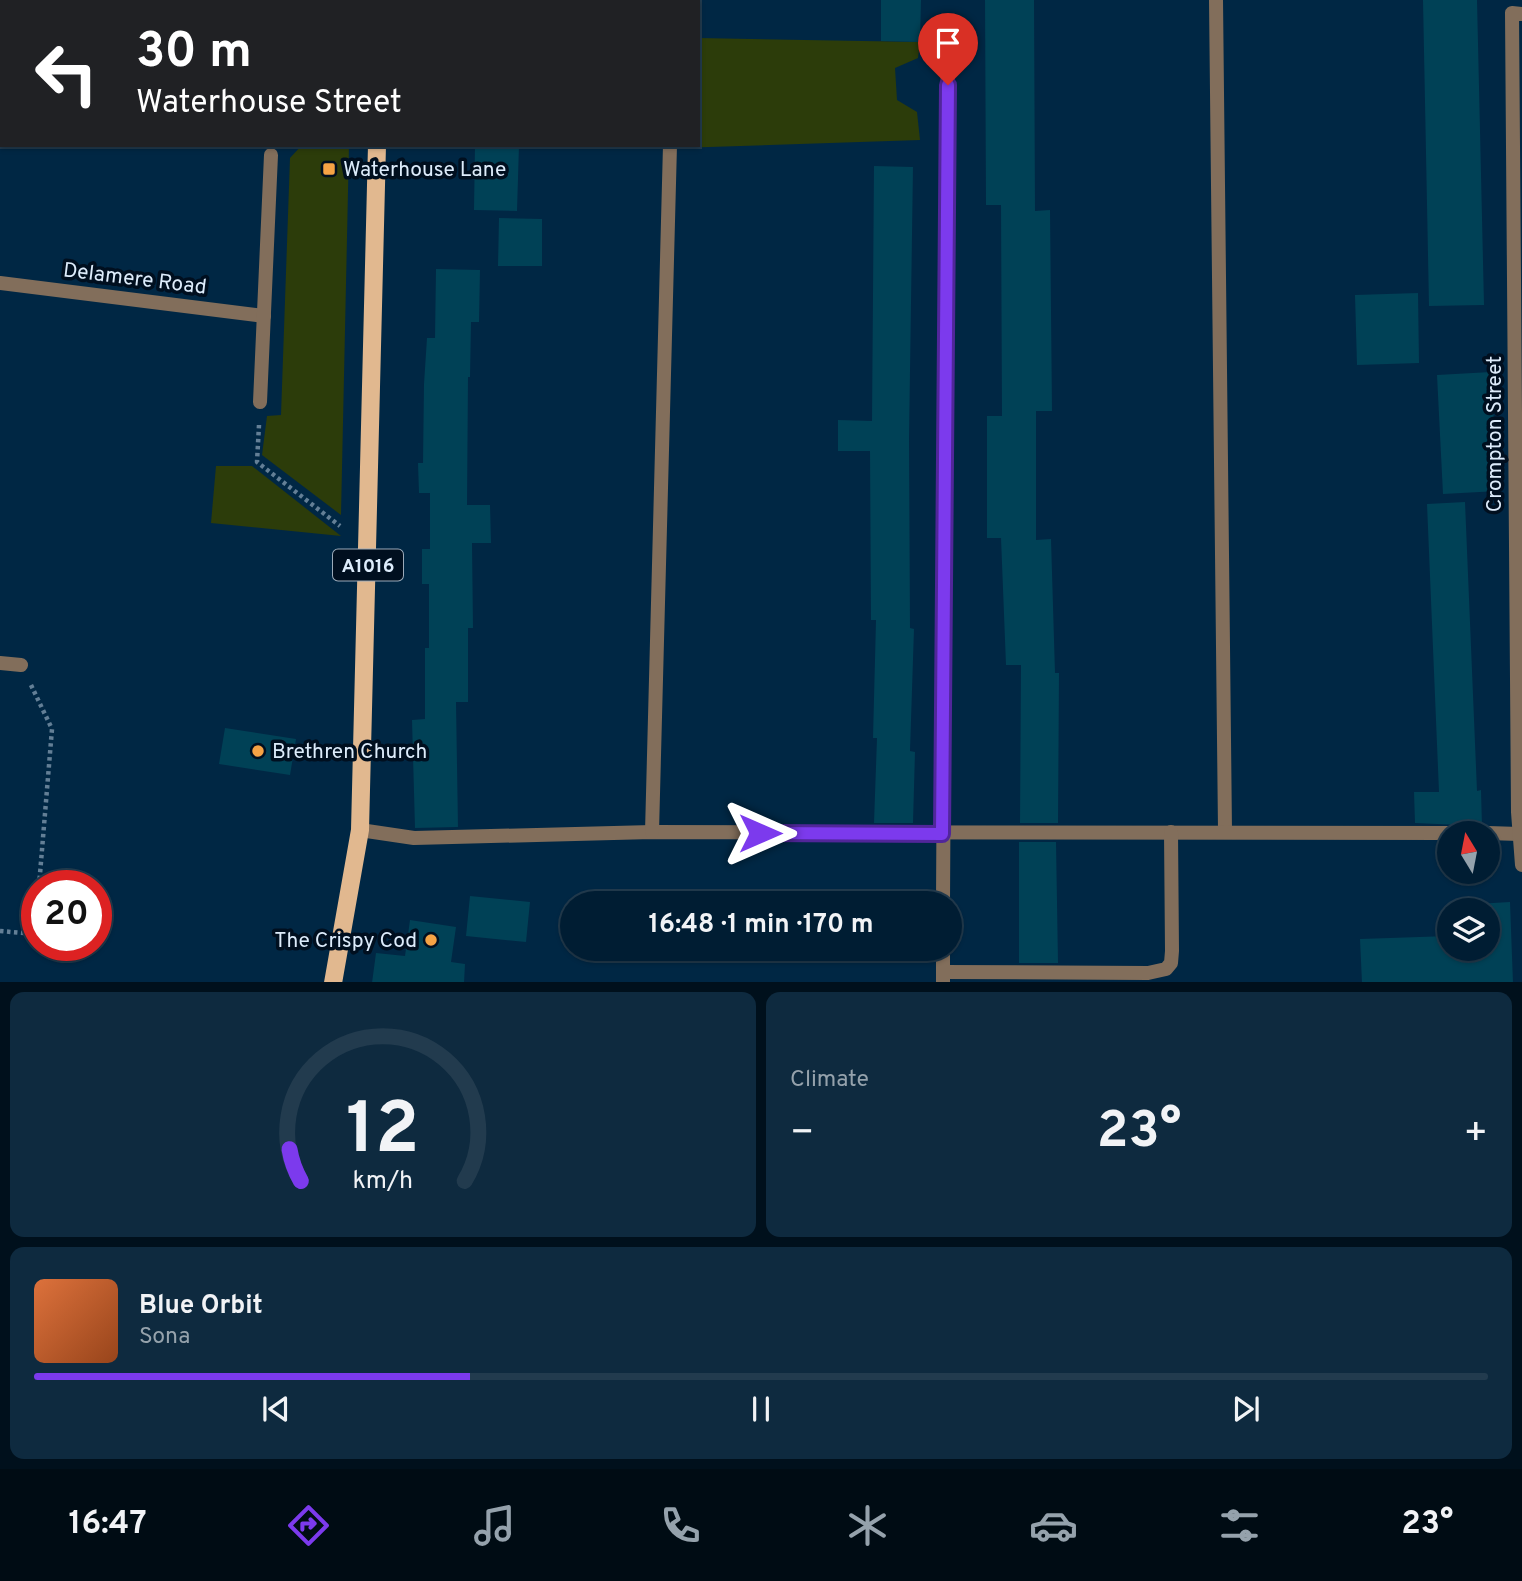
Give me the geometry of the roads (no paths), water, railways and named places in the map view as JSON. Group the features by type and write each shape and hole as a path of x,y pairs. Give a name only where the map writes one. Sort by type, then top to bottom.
{"main road":[{"name":"A1016","path":"333,982 360,830 377,147"}],"street":[{"path":"1216,0 1226,831"},
{"name":"Crompton Street","path":"1522,14 1512,13 1518,302 1519,834 1522,865"},
{"path":"943,891 948,23"},
{"path":"652,832 670,147"},
{"path":"260,402 271,155"},
{"name":"Delamere Road","path":"0,283 264,316"},
{"path":"0,663 21,665"},
{"path":"360,830 414,838 652,832 1437,833"},
{"path":"943,977 1149,973 1166,969 1171,963 1172,951 1171,832"},
{"path":"1500,834 1519,834"}],"place":[{"name":"Waterhouse Lane","path":"329,169"},
{"name":"Brethren Church","path":"258,751"},
{"name":"The Crispy Cod","path":"431,940"}]}
